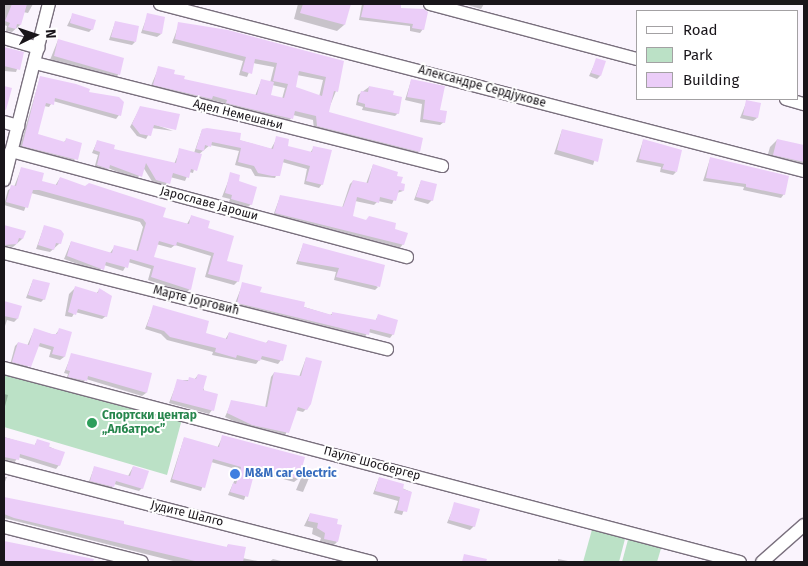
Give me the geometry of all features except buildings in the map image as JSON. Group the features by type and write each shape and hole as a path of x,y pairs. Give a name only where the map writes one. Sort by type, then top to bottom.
{"street":[{"path":"4,180 6,166 50,4"},
{"name":"Александре Сердјукове","path":"160,4 804,171"},
{"path":"430,4 636,59"},
{"path":"4,38 39,48"},
{"name":"Адел Немешањи","path":"35,63 442,166"},
{"path":"790,100 804,104"},
{"path":"4,122 18,126"},
{"name":"Јарославе Јароши","path":"11,151 407,257"},
{"name":"Марте Јорговић","path":"4,253 387,349"},
{"name":"Пауле Шосбергер","path":"4,368 740,562"},
{"name":"Јудите Шалго","path":"4,467 370,562"},
{"path":"762,562 804,524"},
{"path":"4,527 142,562"}],"green space":[{"name":"Спортски центар „Албатрос”","path":"4,375 182,419 167,475 4,427"},
{"path":"593,526 626,535 619,562 583,562"},
{"path":"629,536 662,545 657,562 622,562"}],"place":[{"name":"Спортски центар „Албатрос”","path":"92,423"},
{"name":"M&M car electric","path":"235,474"}]}
